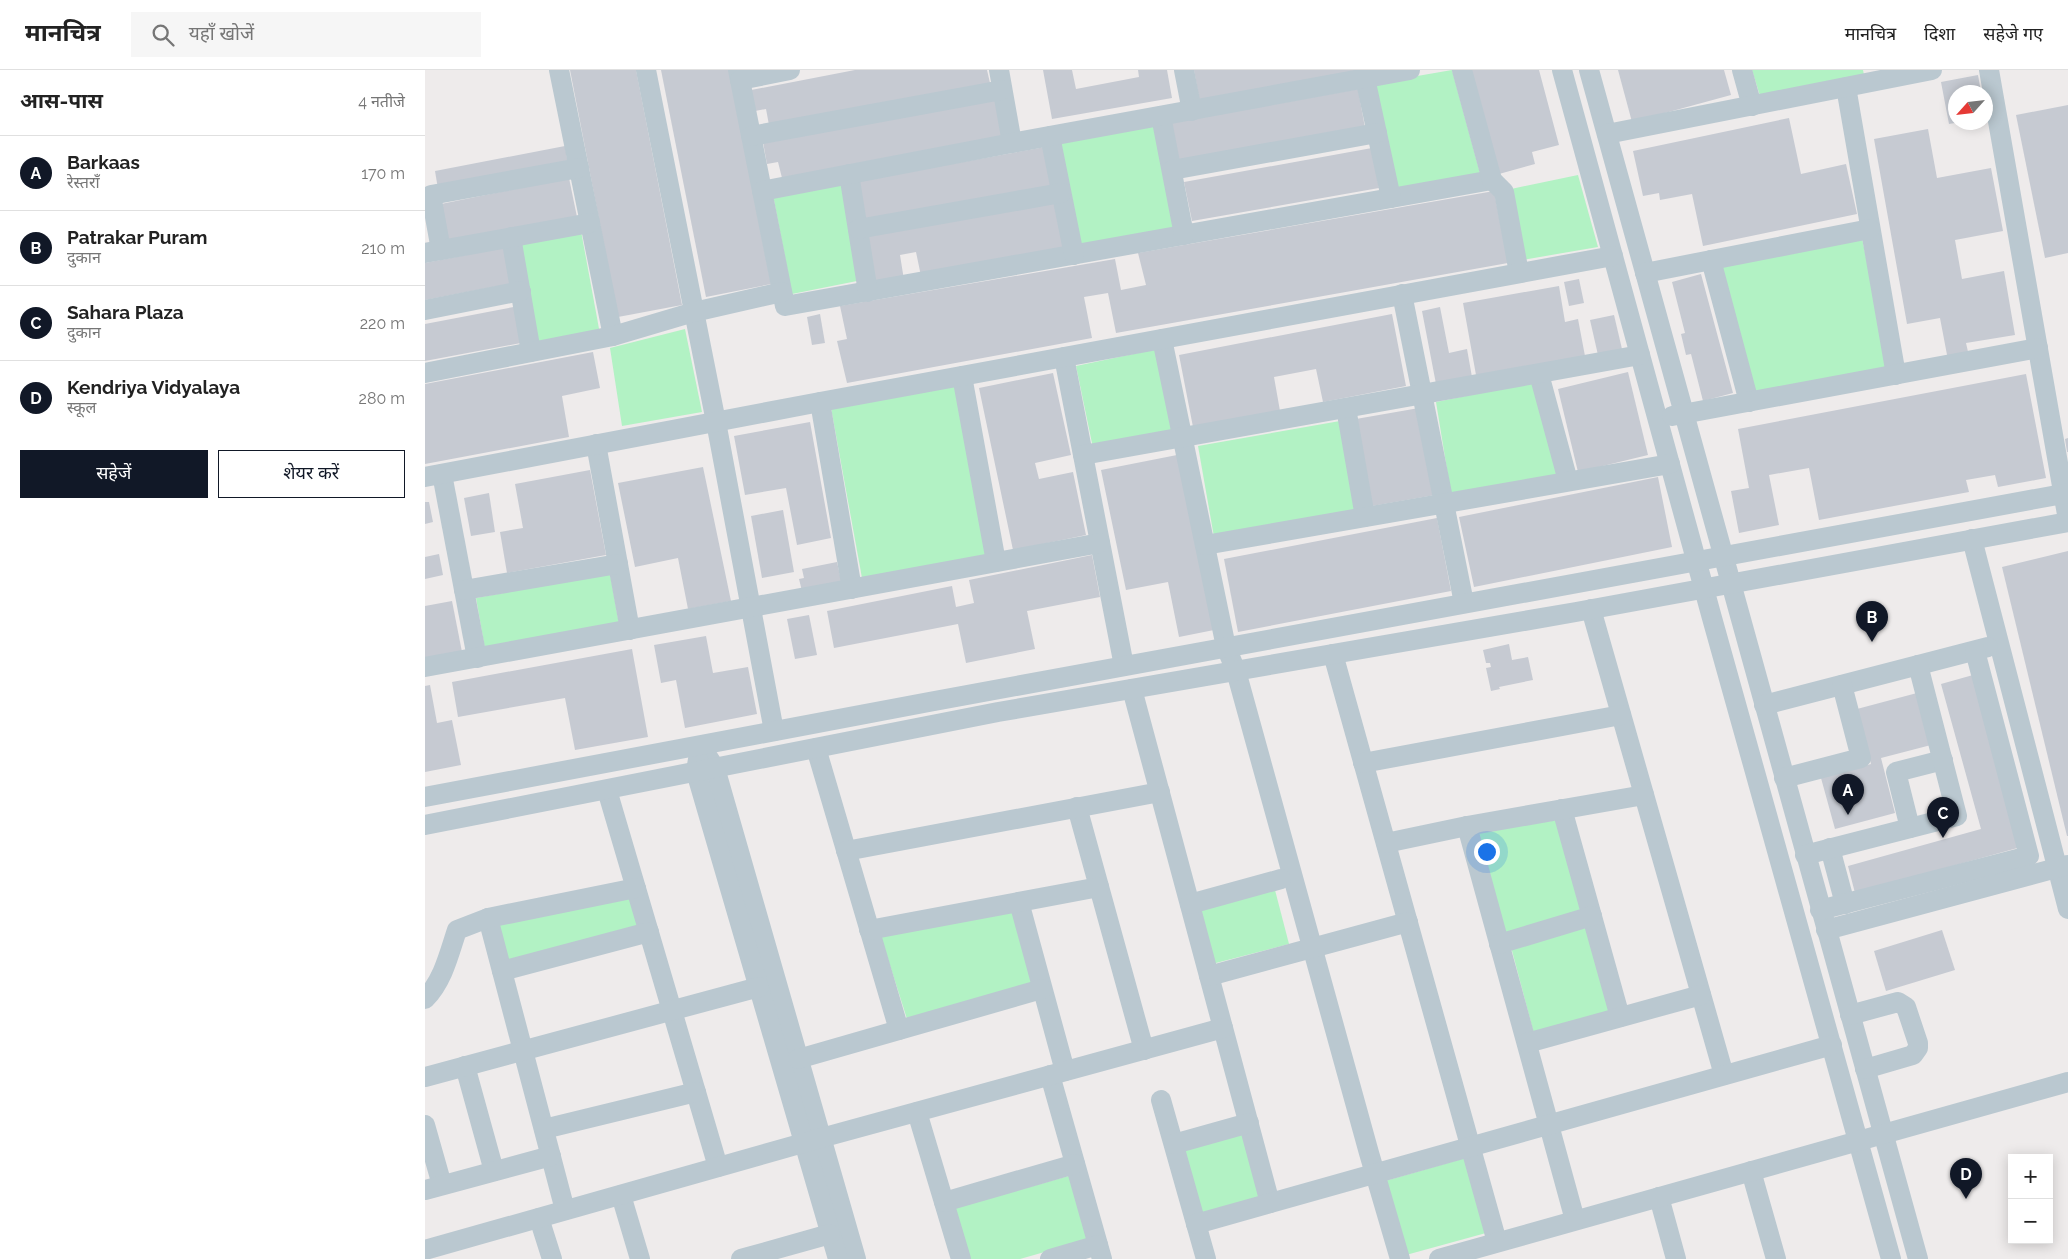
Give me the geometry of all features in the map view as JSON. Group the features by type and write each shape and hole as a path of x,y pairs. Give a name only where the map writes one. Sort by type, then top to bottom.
{"street":[{"path":"559,70 613,336"},
{"path":"646,70 716,422 774,731"},
{"path":"790,70 739,75 785,306 1492,180"},
{"path":"999,70 1012,143"},
{"path":"1184,70 1191,111"},
{"path":"762,191 1410,70"},
{"path":"1462,70 1492,180 1504,192 1519,273"},
{"path":"1562,70 1696,560 1891,1259"},
{"path":"1589,70 1918,1259"},
{"path":"1742,70 1752,106"},
{"path":"1607,134 1932,70"},
{"path":"425,826 998,712 1591,609 2068,521 2066,493 2038,348 1989,70"},
{"path":"1365,78 1391,198"},
{"path":"1845,87 1896,375"},
{"path":"751,136 1002,90"},
{"path":"1161,116 1184,235"},
{"path":"1171,170 1377,133"},
{"path":"1050,136 1074,255"},
{"path":"579,168 431,196 433,251 590,223"},
{"path":"849,174 868,292"},
{"path":"858,229 1061,193"},
{"path":"1645,272 1869,229"},
{"path":"511,237 531,352"},
{"path":"477,658 464,590 433,476 821,402 1613,256"},
{"path":"1711,260 1749,402"},
{"path":"425,310 521,291"},
{"path":"425,373 613,336 694,312 782,292"},
{"path":"1402,294 1464,603"},
{"path":"1162,339 1230,672 1281,879 1307,949"},
{"path":"1658,419 2038,348"},
{"path":"1083,455 1640,356"},
{"path":"1064,357 1125,666"},
{"path":"1539,374 1568,481"},
{"path":"962,376 996,562"},
{"path":"821,402 852,590"},
{"path":"1347,408 1365,517"},
{"path":"596,444 630,630"},
{"path":"1205,546 1670,464"},
{"path":"425,797 1226,647 2066,493"},
{"path":"1972,539 1999,644 2063,866 2068,909"},
{"path":"425,667 1100,543"},
{"path":"464,590 617,564"},
{"path":"1591,609 1724,1075"},
{"path":"1764,705 1999,644"},
{"path":"1820,910 2029,856 1975,651"},
{"path":"1333,654 1497,1242"},
{"path":"1805,855 1957,816 1918,665"},
{"path":"1230,672 1370,1174 1388,1259"},
{"path":"1784,778 1861,758 1842,685"},
{"path":"1132,689 1270,1203"},
{"path":"1363,763 1621,715"},
{"path":"700,745 759,987 856,1259"},
{"path":"816,748 899,1030"},
{"path":"1910,828 1896,772 1943,760"},
{"path":"706,770 798,1059 830,1234 838,1259"},
{"path":"607,790 718,1167"},
{"path":"846,851 1160,792"},
{"path":"1386,843 1467,826 1644,795"},
{"path":"1077,807 1143,1050"},
{"path":"1563,809 1620,1017"},
{"path":"1467,826 1575,1220"},
{"path":"1830,848 1845,904"},
{"path":"1826,930 2063,866"},
{"path":"1190,904 1281,879"},
{"path":"869,930 1099,887"},
{"path":"425,999 431,993 445,968 457,930 488,918 636,888"},
{"path":"1019,902 1042,989 1075,1164 1100,1252 1049,1259"},
{"path":"1499,944 1592,916"},
{"path":"488,918 565,1210"},
{"path":"1209,976 1408,922"},
{"path":"502,972 649,932"},
{"path":"425,1077 759,987"},
{"path":"798,1059 1042,989"},
{"path":"1527,1043 1701,995"},
{"path":"1850,1015 1898,1002 1906,1006 1918,1043 1918,1048 1913,1055 1865,1069"},
{"path":"425,1248 1223,1028"},
{"path":"1196,1224 1831,1045"},
{"path":"465,1066 494,1172"},
{"path":"1439,1259 2068,1082"},
{"path":"544,1129 696,1092"},
{"path":"1161,1100 1206,1259"},
{"path":"917,1112 961,1259"},
{"path":"1174,1144 1249,1124"},
{"path":"426,1134 433,1188 551,1156"},
{"path":"944,1202 1075,1164"},
{"path":"1751,1171 1776,1259"},
{"path":"1370,1174 1400,1259"},
{"path":"621,1194 640,1259"},
{"path":"1659,1197 1676,1259"},
{"path":"539,1218 551,1259"},
{"path":"743,1259 830,1234"}],"green space":[{"path":"1452,70 1480,173 1394,190 1371,84"},
{"path":"1752,70 1863,70 1864,75 1760,96"},
{"path":"1156,123 1176,229 1078,247 1058,141"},
{"path":"1578,175 1598,247 1522,260 1511,189"},
{"path":"842,181 862,280 792,294 773,195"},
{"path":"581,231 600,334 535,346 517,243"},
{"path":"1862,238 1889,369 1754,393 1722,265"},
{"path":"685,329 702,412 622,426 610,348"},
{"path":"1157,349 1174,432 1093,448 1076,366"},
{"path":"1535,382 1561,476 1451,494 1436,402"},
{"path":"959,385 989,555 862,578 831,408"},
{"path":"1340,421 1357,511 1214,537 1198,446"},
{"path":"610,573 619,624 485,649 476,598"},
{"path":"1558,820 1584,912 1504,935 1477,832"},
{"path":"1275,890 1289,944 1212,964 1198,910"},
{"path":"630,896 640,929 509,964 497,923"},
{"path":"1013,911 1035,983 908,1022 881,937"},
{"path":"1589,927 1612,1013 1534,1034 1511,947"},
{"path":"1243,1132 1261,1197 1199,1214 1181,1150"},
{"path":"1465,1158 1486,1233 1406,1255 1385,1181"},
{"path":"1072,1175 1090,1239 1020,1259 968,1259 954,1208"}],"building":[{"path":"570,70 636,70 682,305 618,317"},
{"path":"661,70 729,70 771,284 706,297"},
{"path":"855,70 987,70 990,83 769,125 766,109 755,111 751,90"},
{"path":"1043,70 1072,70 1076,89 1139,77 1138,70 1167,70 1172,98 1052,119"},
{"path":"1194,70 1369,70 1200,104"},
{"path":"1471,70 1539,70 1559,145 1532,152 1535,164 1499,174"},
{"path":"1618,70 1724,70 1731,95 1632,122"},
{"path":"1978,75 1980,85 1948,85 1948,119 1941,82"},
{"path":"1358,89 1365,128 1178,162 1170,123"},
{"path":"995,99 1002,136 782,178 778,162 767,164 763,142"},
{"path":"2068,105 2068,253 2045,258 2016,115"},
{"path":"1789,118 1801,174 1846,164 1857,214 1703,246 1692,194 1660,200 1659,193 1643,196 1633,151"},
{"path":"1928,129 1937,178 1991,168 2003,231 1955,240 1962,279 2004,271 2015,335 1966,343 1969,356 1948,360 1940,318 1907,324 1874,139"},
{"path":"565,146 568,164 438,189 435,171"},
{"path":"1045,147 1052,186 864,220 857,181"},
{"path":"1372,148 1379,188 1192,221 1184,182"},
{"path":"569,178 577,217 449,243 441,204"},
{"path":"1494,191 1508,263 1116,333 1108,293 1084,297 1092,338 847,383 837,341 847,339 840,306 1115,259 1121,290 1146,285 1138,253"},
{"path":"1055,200 1064,249 921,276 916,252 900,255 904,280 875,285 866,235"},
{"path":"507,247 514,283 425,300 425,263"},
{"path":"1701,274 1733,393 1703,401 1691,354 1686,355 1681,334 1685,333 1672,282"},
{"path":"1579,279 1584,303 1569,306 1564,282"},
{"path":"1559,286 1565,322 1578,319 1585,356 1476,375 1463,303"},
{"path":"519,306 526,342 425,361 425,324"},
{"path":"1440,307 1449,353 1467,349 1472,377 1436,384 1422,311"},
{"path":"820,314 825,343 812,345 807,317"},
{"path":"1392,314 1406,386 1323,402 1316,369 1274,377 1280,411 1193,427 1179,355"},
{"path":"1614,315 1622,349 1598,355 1590,320"},
{"path":"593,352 600,388 562,396 569,437 425,464 425,384"},
{"path":"1628,372 1648,455 1578,472 1558,389"},
{"path":"1053,373 1071,455 1035,463 1039,479 1073,472 1086,535 1013,550 979,388"},
{"path":"2026,374 2046,478 1998,487 1995,475 1966,480 1969,492 1819,520 1809,468 1769,475 1779,525 1739,533 1731,491 1749,488 1738,429"},
{"path":"1419,408 1435,495 1372,506 1356,419"},
{"path":"810,422 831,538 797,545 786,488 745,495 734,436"},
{"path":"2068,438 2068,452 2067,452 2065,439"},
{"path":"1177,455 1214,630 1179,637 1168,582 1126,590 1101,470"},
{"path":"703,467 731,601 688,609 678,558 635,567 618,483"},
{"path":"590,470 606,555 507,573 500,532 523,528 515,484"},
{"path":"1658,477 1672,547 1474,587 1459,517"},
{"path":"489,493 495,532 471,536 464,498"},
{"path":"425,502 429,502 433,522 425,524"},
{"path":"783,510 794,572 762,578 751,516"},
{"path":"1437,518 1451,591 1238,632 1224,559"},
{"path":"2068,551 2068,836 2067,836 2002,567"},
{"path":"439,554 443,575 425,579 425,557"},
{"path":"1092,555 1100,597 1027,611 1035,649 966,663 958,624 834,648 827,611 952,586 956,607 974,603 969,580"},
{"path":"837,562 842,584 802,591 799,579 804,578 802,569"},
{"path":"452,601 462,652 425,659 425,606"},
{"path":"809,615 817,655 795,659 787,619"},
{"path":"706,636 713,673 748,667 757,714 685,728 676,680 661,683 654,645"},
{"path":"1509,644 1512,660 1528,657 1533,680 1499,687 1500,689 1491,691 1486,668 1491,667 1490,663 1486,663 1483,650"},
{"path":"632,649 648,737 575,750 565,698 458,717 452,682"},
{"path":"1973,675 2021,847 1855,893 1848,866 1981,829 1941,684"},
{"path":"430,685 437,723 452,720 461,765 425,772 425,686"},
{"path":"1917,693 1931,745 1881,758 1895,813 1835,829 1821,778 1871,764 1857,709"},
{"path":"1942,930 1955,970 1886,991 1874,951"}],"place":[{"name":"Patrakar Puram","path":"1872,642"},
{"name":"Barkaas","path":"1848,815"},
{"name":"Sahara Plaza","path":"1943,838"},
{"name":"Kendriya Vidyalaya","path":"1966,1199"}]}
